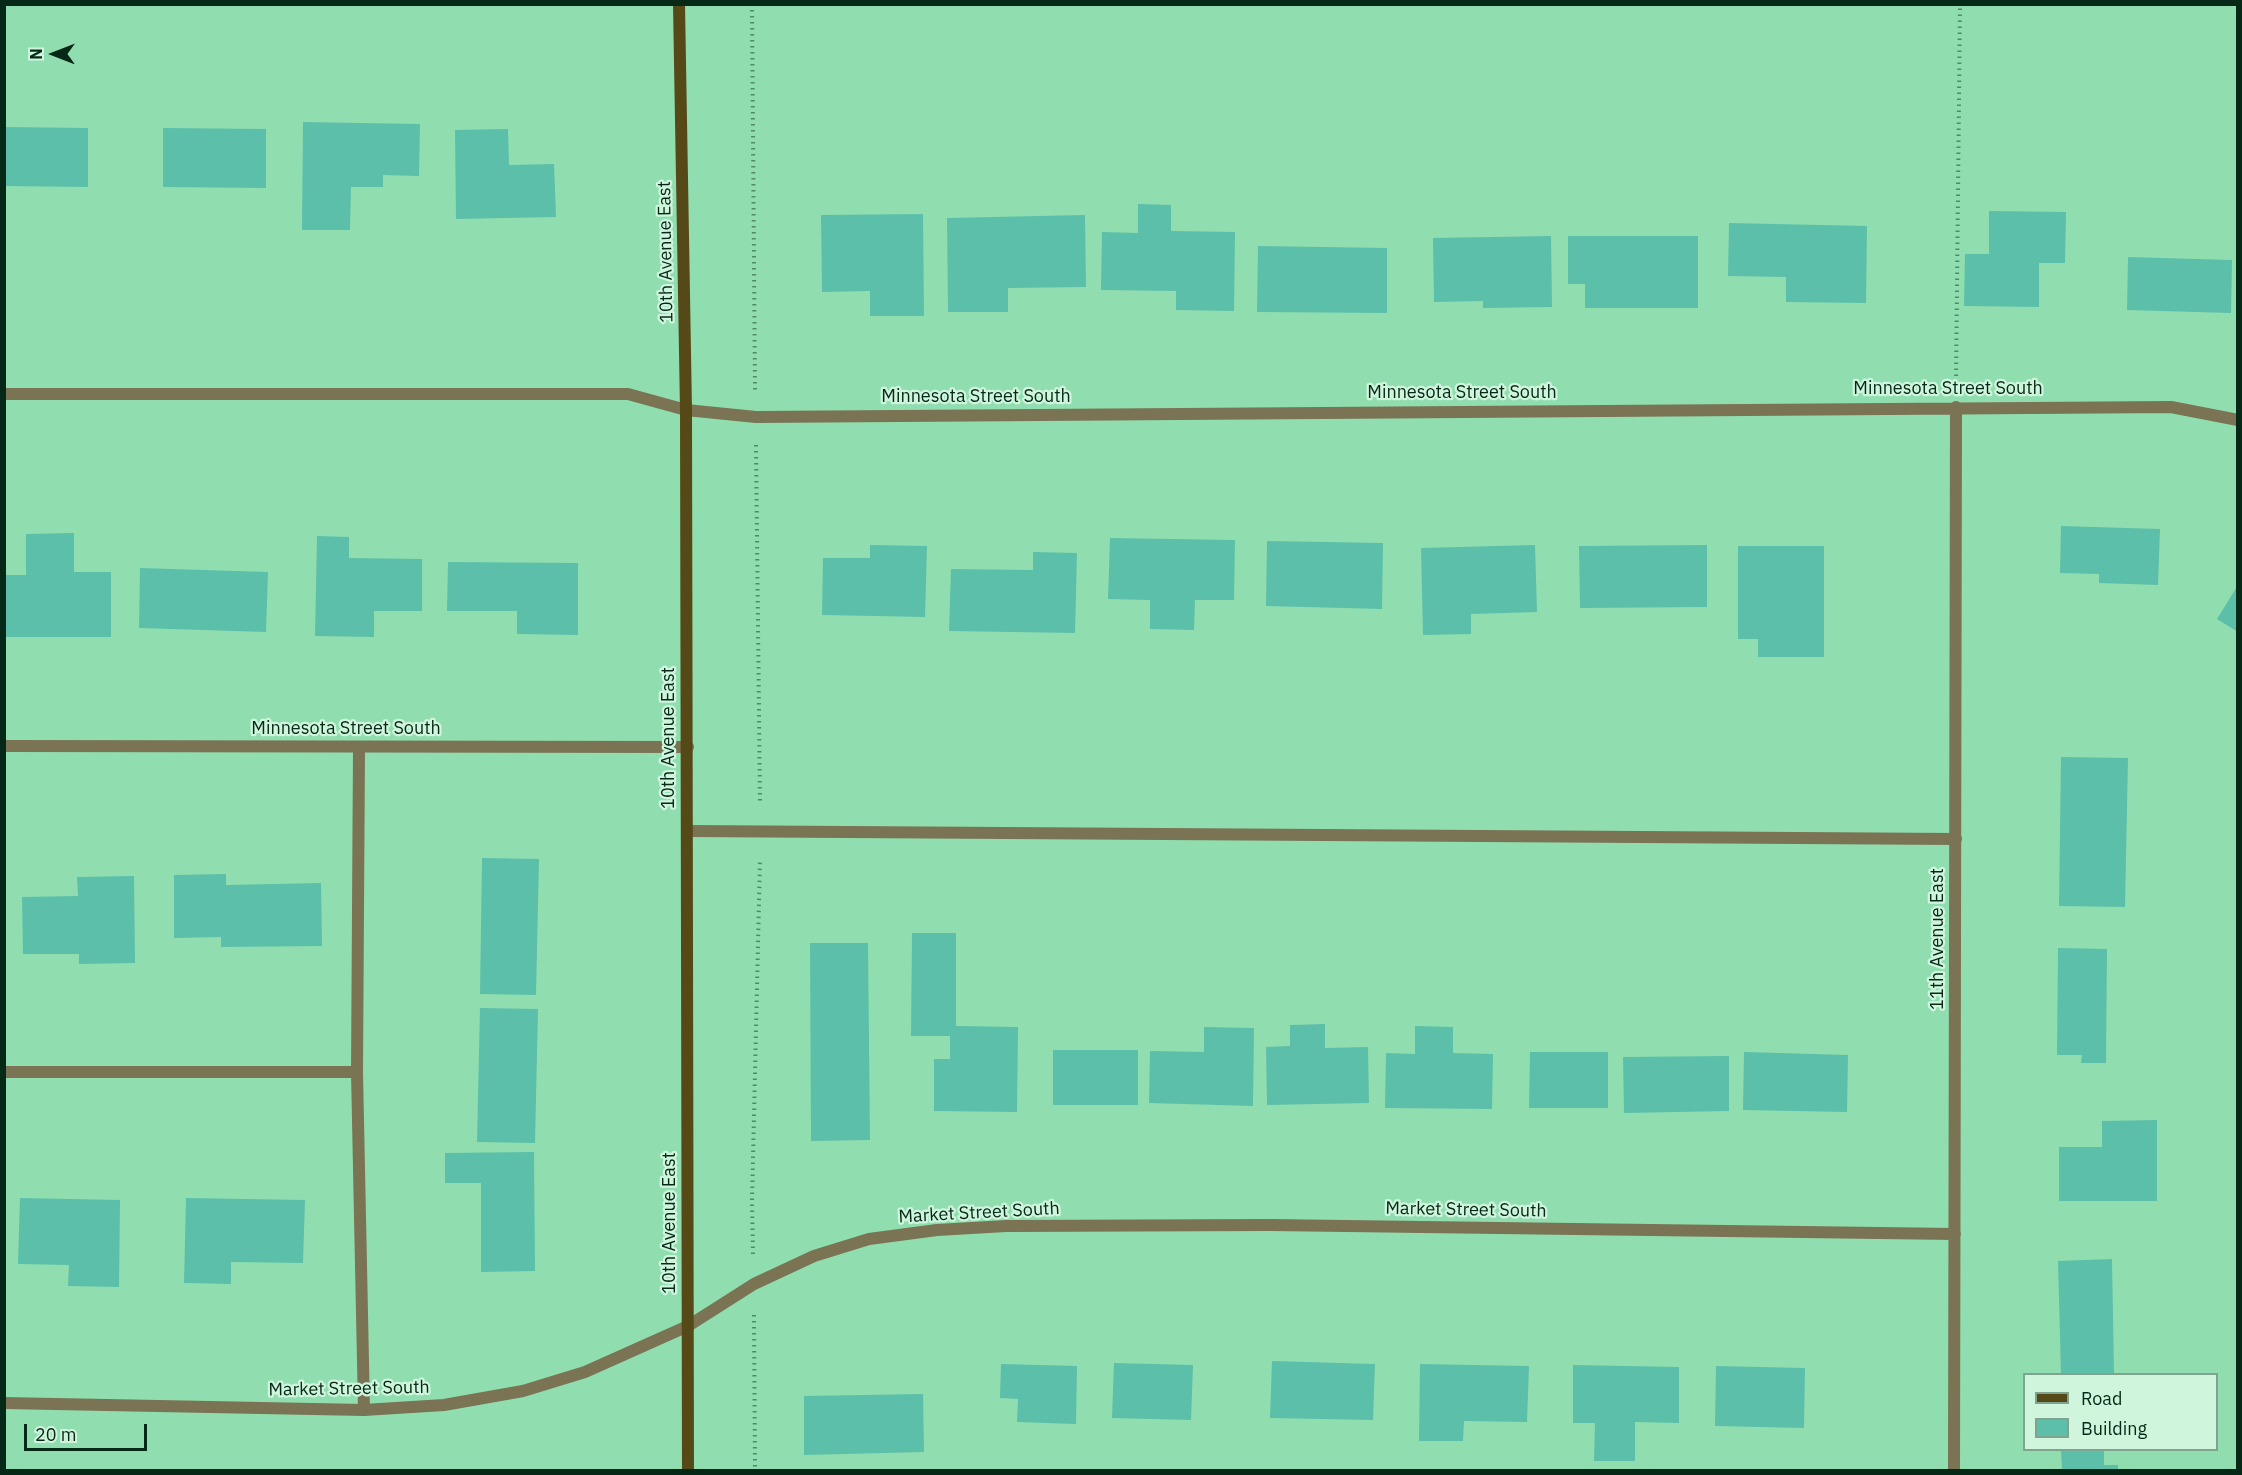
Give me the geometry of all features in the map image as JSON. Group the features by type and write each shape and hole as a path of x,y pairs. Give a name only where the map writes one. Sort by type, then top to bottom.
{"main road":[{"name":"10th Avenue East","path":"680,4 688,747 688,1470"}],"street":[{"name":"Minnesota Street South","path":"4,394 628,394 686,410 756,417 2171,407 2238,420"},
{"name":"11th Avenue East","path":"1954,1470 1956,407"},
{"name":"Minnesota Street South","path":"4,746 688,747"},
{"path":"359,748 357,1072 364,1410"},
{"path":"688,831 1956,838"},
{"path":"4,1072 357,1072"},
{"name":"Market Street South","path":"4,1403 364,1410 444,1405 523,1391 585,1372 688,1326 754,1284 814,1256 869,1239 937,1230 1006,1226 1270,1225 1955,1234"}],"path":[{"path":"752,4 760,831 752,1202 755,1470"},
{"path":"1956,407 1960,4"}],"building":[{"path":"303,122 420,124 419,176 383,175 383,187 351,187 350,230 302,230"},
{"path":"4,127 88,128 88,187 4,186"},
{"path":"163,128 266,129 266,188 163,187"},
{"path":"508,129 509,165 554,164 556,217 456,219 455,130"},
{"path":"1138,204 1171,205 1171,231 1235,232 1234,311 1176,310 1176,291 1101,290 1102,232 1138,233"},
{"path":"1989,211 2066,212 2065,263 2039,263 2039,307 1964,306 1965,254 1989,254"},
{"path":"923,214 924,316 870,316 870,291 822,292 821,215"},
{"path":"1085,215 1086,287 1008,288 1008,312 948,312 947,218"},
{"path":"1729,223 1867,226 1866,303 1786,302 1786,277 1728,276"},
{"path":"1551,236 1552,307 1483,308 1483,301 1434,302 1433,238"},
{"path":"1568,236 1698,236 1698,308 1585,308 1585,284 1568,284"},
{"path":"1258,246 1387,248 1387,313 1257,312"},
{"path":"2128,257 2232,260 2231,313 2127,310"},
{"path":"2061,526 2160,529 2158,585 2099,583 2099,574 2060,573"},
{"path":"74,533 74,572 111,572 111,637 4,637 4,575 26,575 26,534"},
{"path":"317,536 349,537 349,558 422,559 422,611 374,611 374,637 315,636"},
{"path":"1110,538 1235,540 1234,600 1195,600 1194,630 1150,629 1150,600 1108,599"},
{"path":"1267,541 1383,543 1382,609 1266,606"},
{"path":"870,545 927,546 925,617 822,615 823,558 870,558"},
{"path":"1535,545 1537,612 1471,614 1471,634 1423,635 1421,548"},
{"path":"1707,545 1707,607 1580,608 1579,546"},
{"path":"1738,546 1824,546 1824,657 1758,657 1758,639 1738,639"},
{"path":"1033,552 1077,553 1075,633 949,631 951,569 1033,570"},
{"path":"448,562 578,563 578,635 517,634 517,611 447,611"},
{"path":"140,568 268,572 266,632 139,628"},
{"path":"2238,585 2238,632 2217,619"},
{"path":"2061,757 2128,758 2125,907 2059,906"},
{"path":"482,858 539,859 536,995 480,994"},
{"path":"226,874 226,885 321,883 322,946 221,947 221,937 174,938 174,875"},
{"path":"134,876 135,963 79,964 79,954 23,954 22,897 78,896 77,877"},
{"path":"912,933 956,933 956,1026 1018,1027 1017,1112 934,1111 934,1059 950,1059 950,1036 911,1036"},
{"path":"810,943 868,943 870,1140 811,1141"},
{"path":"2058,948 2107,949 2106,1063 2081,1063 2082,1055 2057,1055"},
{"path":"480,1008 538,1009 535,1143 477,1142"},
{"path":"1325,1024 1325,1048 1368,1047 1369,1103 1267,1105 1266,1047 1290,1046 1290,1025"},
{"path":"1415,1026 1453,1027 1453,1053 1493,1054 1492,1109 1385,1108 1386,1053 1415,1054"},
{"path":"1204,1027 1254,1028 1253,1106 1149,1103 1150,1051 1204,1052"},
{"path":"1053,1050 1138,1050 1138,1105 1053,1105"},
{"path":"1530,1052 1608,1052 1608,1108 1529,1108"},
{"path":"1744,1052 1848,1055 1847,1112 1743,1110"},
{"path":"1729,1056 1729,1111 1624,1113 1623,1057"},
{"path":"2157,1120 2157,1201 2059,1201 2059,1147 2102,1147 2102,1121"},
{"path":"534,1152 535,1271 481,1272 481,1183 445,1183 445,1153"},
{"path":"20,1198 120,1200 119,1287 68,1286 69,1265 18,1264"},
{"path":"186,1198 305,1200 303,1263 231,1262 231,1284 184,1283"},
{"path":"2112,1259 2114,1373 2061,1373 2058,1261"},
{"path":"1272,1361 1375,1364 1373,1420 1270,1418"},
{"path":"1114,1363 1193,1365 1191,1420 1112,1418"},
{"path":"1001,1364 1077,1366 1076,1424 1017,1422 1018,1399 1000,1398"},
{"path":"1420,1364 1529,1366 1527,1422 1464,1421 1463,1441 1419,1441"},
{"path":"1573,1365 1679,1367 1679,1423 1635,1422 1635,1461 1594,1461 1595,1423 1573,1423"},
{"path":"1716,1366 1805,1368 1804,1428 1715,1426"},
{"path":"923,1394 924,1452 804,1455 804,1396"},
{"path":"2061,1451 2104,1451 2104,1465 2118,1465 2118,1470 2062,1470"}]}
